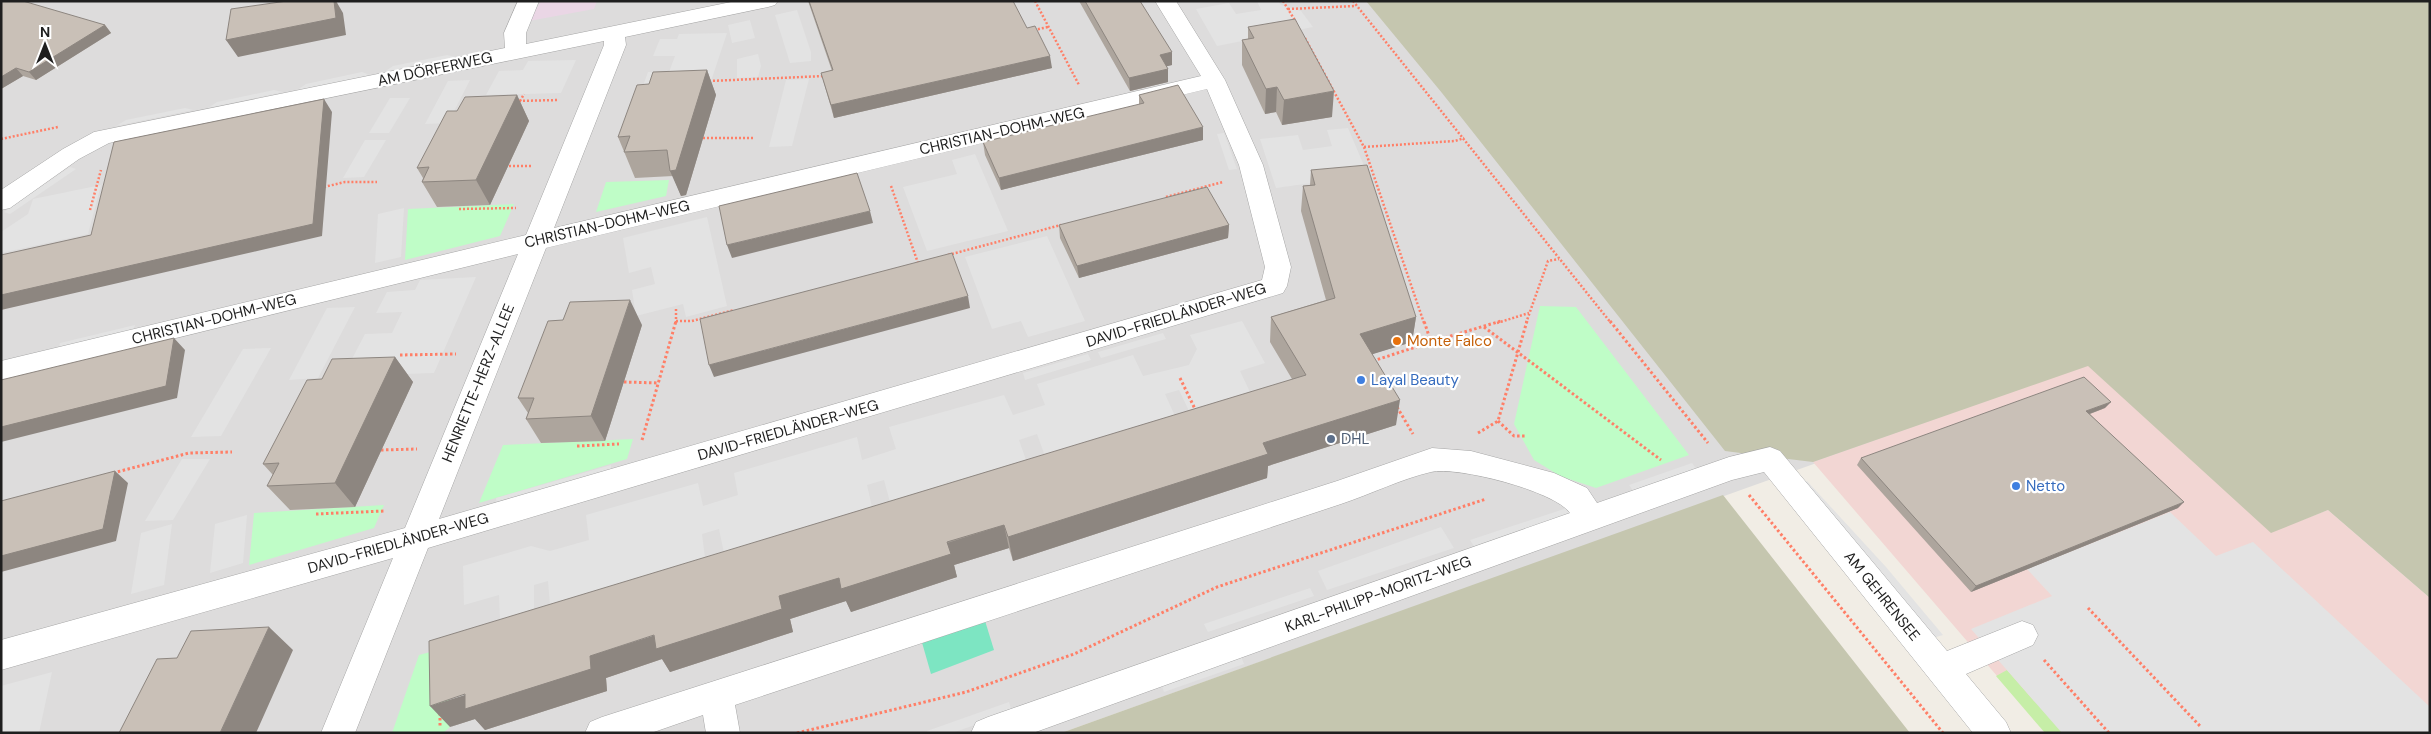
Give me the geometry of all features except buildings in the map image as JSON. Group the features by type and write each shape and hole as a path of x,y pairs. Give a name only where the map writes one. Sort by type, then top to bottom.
{"street":[{"path":"516,53 515,33 529,1"},
{"name":"AM DÖRFERWEG","path":"1,202 71,154 102,137 768,1"},
{"name":"DAVID-FRIEDLÄNDER-WEG","path":"1,655 650,471 1274,286 1278,267 1254,176 1214,80 1165,1"},
{"name":"HENRIETTE-HERZ-ALLEE","path":"338,733 615,45 614,33"},
{"name":"CHRISTIAN-DOHM-WEG","path":"1,371 535,241 1214,80"},
{"path":"602,733 1341,492 1423,447 1471,463 1544,481 1576,497 1591,518"},
{"name":"KARL-PHILIPP-MORITZ-WEG","path":"988,733 1729,469 1770,459"},
{"name":"AM GEHRENSEE","path":"1770,459 1994,733"},
{"path":"1941,669 2022,635"},
{"path":"717,696 723,733"}],"path":[{"path":"1035,1 1093,110"},
{"path":"1282,1 1298,26"},
{"path":"1353,1 1559,259 1943,733"},
{"path":"1288,9 1304,6 1345,8 1356,6"},
{"path":"1028,31 1048,27"},
{"path":"1303,35 1364,148 1431,342"},
{"path":"701,82 814,78 833,74"},
{"path":"520,101 524,94"},
{"path":"511,101 567,100"},
{"path":"703,138 753,138"},
{"path":"1364,148 1455,141 1464,138"},
{"path":"882,159 918,263"},
{"path":"509,166 538,167"},
{"path":"1164,198 1254,176"},
{"path":"316,188 345,182 377,182"},
{"path":"459,209 521,208"},
{"path":"946,256 1068,224"},
{"path":"1498,421 1529,313 1548,261 1559,259"},
{"path":"908,266 927,261"},
{"path":"635,443 642,443 676,321 676,308"},
{"path":"676,321 692,321 738,309"},
{"path":"1375,370 1370,362 1529,313"},
{"path":"1484,327 1663,462"},
{"path":"400,355 459,354"},
{"path":"1180,378 1197,414"},
{"path":"624,382 660,382"},
{"path":"1394,402 1423,447 1498,421"},
{"path":"1498,421 1514,436 1526,436"},
{"path":"577,446 620,444"},
{"path":"381,450 418,449"},
{"path":"104,475 189,453 232,452"},
{"path":"797,733 966,692 1074,654 1217,587 1488,499"},
{"path":"316,514 392,511"},
{"path":"2088,608 2200,726"},
{"path":"2022,635 2110,733"},
{"path":"440,707 440,726"}],"shaded area":[{"path":"1,1 2430,1 2430,598 2328,510 2088,366 1061,733 1,733"},
{"path":"541,1 597,1 594,9 529,21"},
{"path":"1257,1 1278,1 1281,5 1301,11 1313,27 1217,46 1196,9 1229,3 1236,14 1261,10"},
{"path":"1366,1 2430,1 2430,598 2328,510 2271,533 2088,366 1813,462 1725,451 1442,93"},
{"path":"797,10 811,52 811,61 790,63 775,15"},
{"path":"750,20 755,38 732,43 728,25"},
{"path":"727,33 710,84 643,86 648,72 669,72 675,56 653,56 660,39 677,39 679,34"},
{"path":"758,54 761,66 758,77 737,78 737,59"},
{"path":"447,55 455,57 384,72 393,66"},
{"path":"576,60 561,93 486,95 499,71 523,70 528,61"},
{"path":"362,72 370,75 297,90 306,84"},
{"path":"809,79 792,146 769,147 786,80"},
{"path":"470,80 448,123 425,124 448,81"},
{"path":"274,90 283,92 208,108 217,102"},
{"path":"390,98 410,98 389,133 369,133"},
{"path":"185,108 193,110 116,126 126,120"},
{"path":"1348,128 1368,175 1276,188 1260,139 1298,135 1303,150 1332,146 1327,130"},
{"path":"1224,133 1237,169 1229,170 1217,134"},
{"path":"365,140 386,140 364,177 343,178"},
{"path":"975,154 1008,231 927,251 903,187 957,174 952,160"},
{"path":"70,167 76,169 10,214 4,212"},
{"path":"101,185 88,234 1,253 1,232 28,214 33,199"},
{"path":"404,208 401,257 375,263 378,214"},
{"path":"707,217 727,306 686,317 683,304 636,316 632,290 655,284 651,267 629,273 623,238"},
{"path":"1047,236 1085,321 1028,337 1021,321 992,329 965,257"},
{"path":"476,277 434,373 343,376 365,334 392,333 402,312 376,313 387,292 415,290 420,280"},
{"path":"355,307 318,378 289,380 327,308"},
{"path":"1242,321 1265,363 1240,371 1250,392 1189,411 1179,390 1165,394 1175,416 1045,456 1037,434 1019,440 1026,460 890,502 884,480 867,485 872,507 724,553 719,529 702,534 705,558 550,605 548,581 534,585 534,610 500,620 499,595 464,605 463,566 531,546 550,551 589,540 586,515 698,483 703,506 738,495 734,473 857,437 862,460 896,449 889,427 1004,395 1013,415 1045,405 1037,384 1133,355 1143,376 1189,365 1197,349 1190,335"},
{"path":"135,325 133,331 58,349 60,343"},
{"path":"1163,333 1166,339 1101,358 1098,352"},
{"path":"271,348 221,436 191,437 243,349"},
{"path":"1088,354 1091,360 1025,380 1023,373"},
{"path":"2088,365 2271,532 2328,510 2430,598 2430,733 2046,733 1813,462"},
{"path":"182,459 210,459 173,520 145,521"},
{"path":"1692,463 1698,471 1635,493 1629,485"},
{"path":"611,465 611,473 497,506 496,498"},
{"path":"1807,481 1886,567 1943,635 1933,638 1800,486"},
{"path":"1723,495 1910,733 1061,733"},
{"path":"1567,508 1572,515 1475,548 1470,540"},
{"path":"2170,512 2216,556 2253,542 2430,707 2430,733 2062,733 1971,629 2052,596 2027,569"},
{"path":"247,515 243,563 210,573 215,524"},
{"path":"172,524 164,585 131,594 141,533"},
{"path":"1441,527 1454,548 1327,590 1318,571"},
{"path":"1310,588 1314,596 1208,632 1204,624"},
{"path":"1241,656 1244,664 1164,692 1161,684"},
{"path":"52,672 39,733 1,733 1,686"},
{"path":"1009,702 1012,712 952,733 927,733 927,731"}],"green space":[{"path":"669,180 666,196 596,212 606,182"},
{"path":"514,204 500,236 405,260 408,209"},
{"path":"1540,306 1576,307 1689,455 1596,488 1560,476 1534,460 1514,424"},
{"path":"633,439 627,459 479,503 503,445"},
{"path":"384,505 374,528 249,565 254,513"},
{"path":"982,611 994,650 931,674 919,632"},
{"path":"449,647 450,727 443,733 392,733 419,655"},
{"path":"2007,670 2034,701 2077,733 2045,733 1996,676"}],"place":[{"name":"Monte Falco","path":"1397,341"},
{"name":"Layal Beauty","path":"1361,380"},
{"name":"DHL","path":"1331,439"},
{"name":"Netto","path":"2016,486"}]}
